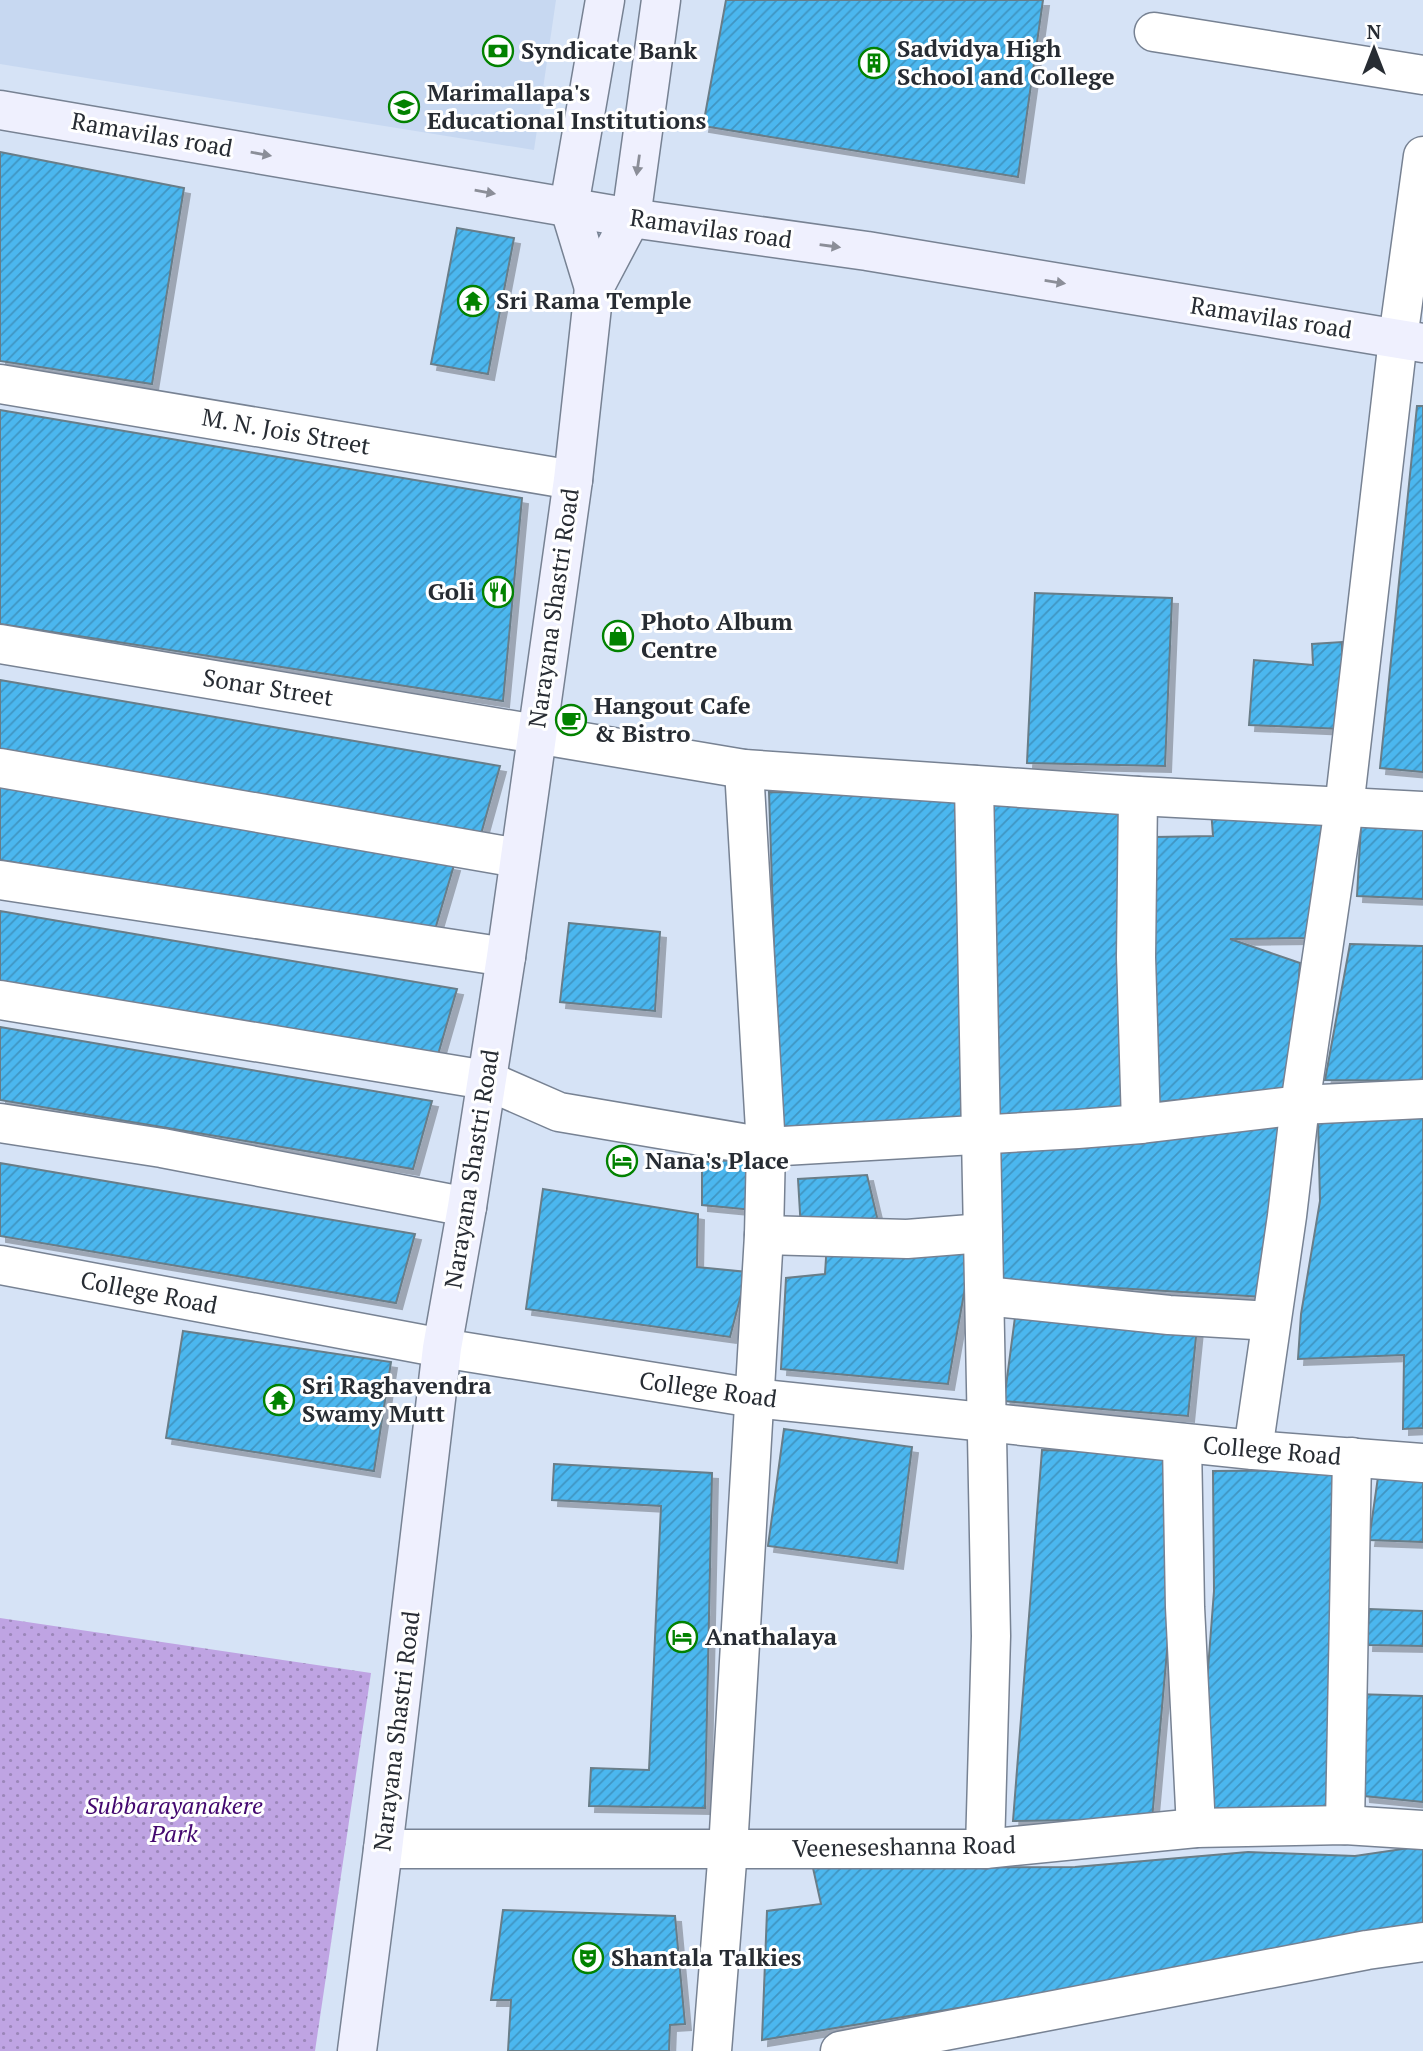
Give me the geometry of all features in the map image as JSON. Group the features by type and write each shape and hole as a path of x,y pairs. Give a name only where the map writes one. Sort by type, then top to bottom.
{"street":[{"name":"Narayana Shastri Road","path":"594,288 569,206 605,0"},
{"name":"Narayana Shastri Road","path":"357,2051 442,1348 506,957 573,480 594,288 631,218 661,0"},
{"path":"1154,32 1423,75"},
{"name":"Ramavilas road","path":"0,110 631,218 881,253 1410,341"},
{"path":"1253,1450 1410,341 1423,156"},
{"name":"M. N. Jois Street","path":"0,384 573,480"},
{"name":"Sonar Street","path":"0,644 744,769 1138,796 1423,811"},
{"path":"0,768 518,858"},
{"path":"712,2051 728,1849 764,1235 766,1147 744,769"},
{"path":"974,785 991,1636 985,1849"},
{"path":"1138,796 1136,957 1142,1124"},
{"path":"0,880 506,957"},
{"path":"0,1000 486,1080 559,1112 766,1147 1142,1124 1300,1104 1423,1099"},
{"path":"0,1123 163,1148 467,1207"},
{"path":"764,1235 907,1238 983,1233"},
{"name":"College Road","path":"0,1265 442,1348 754,1398 1253,1450 1423,1463"},
{"path":"985,1296 1169,1315 1271,1321"},
{"path":"1182,1443 1185,1607 1196,1828"},
{"path":"1345,1825 1352,1457"},
{"name":"Veeneseshanna Road","path":"383,1849 985,1849 1196,1828 1345,1825 1423,1830"},
{"path":"840,2051 1423,1942"}],"shaded area":[{"name":"Marimallapa's Educational Institutions","path":"0,0 556,0 534,150 0,64"}],"green space":[{"name":"Subbarayanakere Park","path":"0,1618 371,1673 315,2051 0,2051"}],"building":[{"name":"Sadvidya High School and College","path":"726,0 1043,0 1018,177 703,126"},
{"path":"0,152 184,188 152,384 0,361"},
{"name":"Sri Rama Temple","path":"457,228 514,238 488,374 431,364"},
{"path":"1417,406 1423,406 1423,772 1380,768"},
{"path":"0,410 522,498 503,701 0,624"},
{"path":"1035,593 1172,598 1165,766 1027,763"},
{"path":"1342,642 1342,729 1249,725 1254,660 1313,665 1312,644"},
{"path":"0,680 500,766 481,834 0,753"},
{"path":"0,787 454,865 434,933 0,860"},
{"path":"769,792 959,796 970,1124 780,1133"},
{"path":"983,795 1131,803 1129,1113 992,1117"},
{"path":"1211,809 1324,815 1307,938 1230,939 1300,963 1290,1089 1158,1102 1150,1015 1155,837 1213,836"},
{"path":"1361,825 1423,829 1423,899 1357,896"},
{"path":"0,911 457,989 437,1058 0,984"},
{"path":"569,923 660,932 655,1011 560,1002"},
{"path":"1350,944 1423,946 1423,1081 1325,1080"},
{"path":"0,1027 432,1101 413,1169 0,1100"},
{"path":"1423,1115 1423,1428 1403,1429 1404,1355 1298,1359 1301,1314 1320,1201 1318,1119"},
{"path":"1285,1122 1264,1297 1002,1281 998,1143"},
{"path":"753,1159 753,1210 702,1205 702,1162"},
{"path":"0,1163 415,1234 396,1303 0,1236"},
{"path":"867,1175 877,1217 867,1233 801,1230 798,1179"},
{"path":"543,1189 698,1214 697,1267 747,1272 730,1337 526,1309"},
{"path":"827,1242 972,1248 948,1384 781,1369 786,1278 825,1274"},
{"path":"1015,1317 1197,1327 1188,1416 1004,1401"},
{"name":"Sri Raghavendra Swamy Mutt","path":"183,1331 391,1362 374,1471 166,1438"},
{"path":"784,1429 912,1447 897,1563 768,1546"},
{"path":"1042,1450 1169,1454 1172,1595 1152,1819 1013,1821"},
{"name":"Anathalaya","path":"554,1464 712,1473 705,1808 589,1806 591,1768 649,1770 661,1506 552,1500"},
{"path":"1335,1470 1327,1810 1207,1810 1208,1669 1214,1591 1213,1471"},
{"path":"1379,1470 1423,1475 1423,1542 1369,1540"},
{"path":"1369,1609 1423,1611 1423,1646 1367,1645"},
{"path":"1354,1694 1423,1696 1423,1802 1364,1796"},
{"path":"1423,1846 1423,1932 762,2040 767,1911 821,1904 813,1868 1075,1867 1248,1852 1355,1856"},
{"name":"Shantala Talkies","path":"503,1910 675,1916 685,2024 670,2025 669,2051 508,2051 511,2000 491,2000"}],"place":[{"name":"Syndicate Bank","path":"498,51"},
{"name":"Sadvidya High School and College","path":"874,63"},
{"name":"Marimallapa's Educational Institutions","path":"404,107"},
{"name":"Sri Rama Temple","path":"473,301"},
{"name":"Goli","path":"498,592"},
{"name":"Photo Album Centre","path":"618,636"},
{"name":"Hangout Cafe & Bistro","path":"571,720"},
{"name":"Nana's Place","path":"622,1161"},
{"name":"Sri Raghavendra Swamy Mutt","path":"279,1400"},
{"name":"Anathalaya","path":"682,1637"},
{"name":"Shantala Talkies","path":"588,1958"}]}
